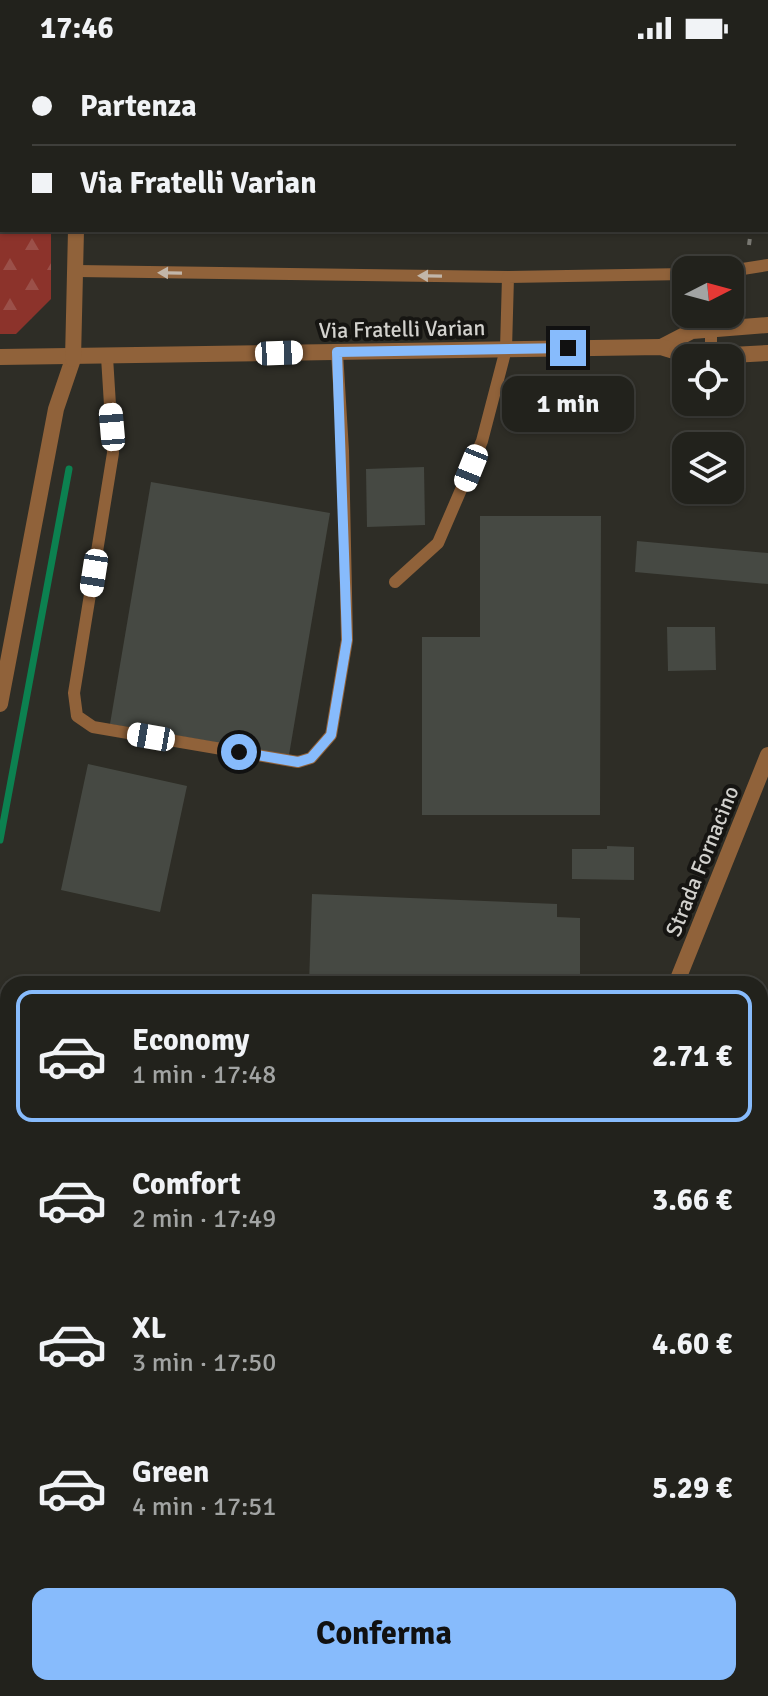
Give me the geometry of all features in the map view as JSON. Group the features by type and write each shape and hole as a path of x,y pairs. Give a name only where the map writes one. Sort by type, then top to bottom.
{"street":[{"path":"0,704 56,409 73,359 76,232"},
{"name":"Via Fratelli Varian","path":"744,324 768,325"},
{"name":"Via Fratelli Varian","path":"661,347 698,328"},
{"name":"Via Fratelli Varian","path":"0,357 73,359 661,347 672,350"},
{"name":"Via Fratelli Varian","path":"744,355 768,353"},
{"name":"Strada Fornacino","path":"679,976 768,755"}],"lane":[{"path":"744,269 768,265"},
{"path":"77,271 508,277 672,274"},
{"path":"395,582 438,543 490,415 506,349 508,277"},
{"path":"107,357 113,453 74,693 77,716 93,727 298,762 311,758 331,735 347,640 337,352"}],"path":[{"path":"749,245 751,232"}],"green space":[{"path":"0,232 51,232 51,299 16,334 0,334"}],"building":[{"path":"424,467 425,525 367,527 366,469"},
{"path":"151,482 330,513 289,755 110,724"},
{"path":"480,516 601,516 600,815 422,815 422,637 480,637"},
{"path":"637,541 768,553 768,584 635,572"},
{"path":"667,627 715,627 716,670 668,671"},
{"path":"88,764 187,786 160,912 61,890"},
{"path":"607,846 634,847 634,880 572,879 572,849 607,849"},
{"path":"312,894 557,904 557,917 580,918 580,976 309,976"}],"waterway":[{"path":"0,840 69,469"}],"route":[{"path":"239,752 298,762 311,758 331,735 347,640 343,451 337,352 568,348"}]}
